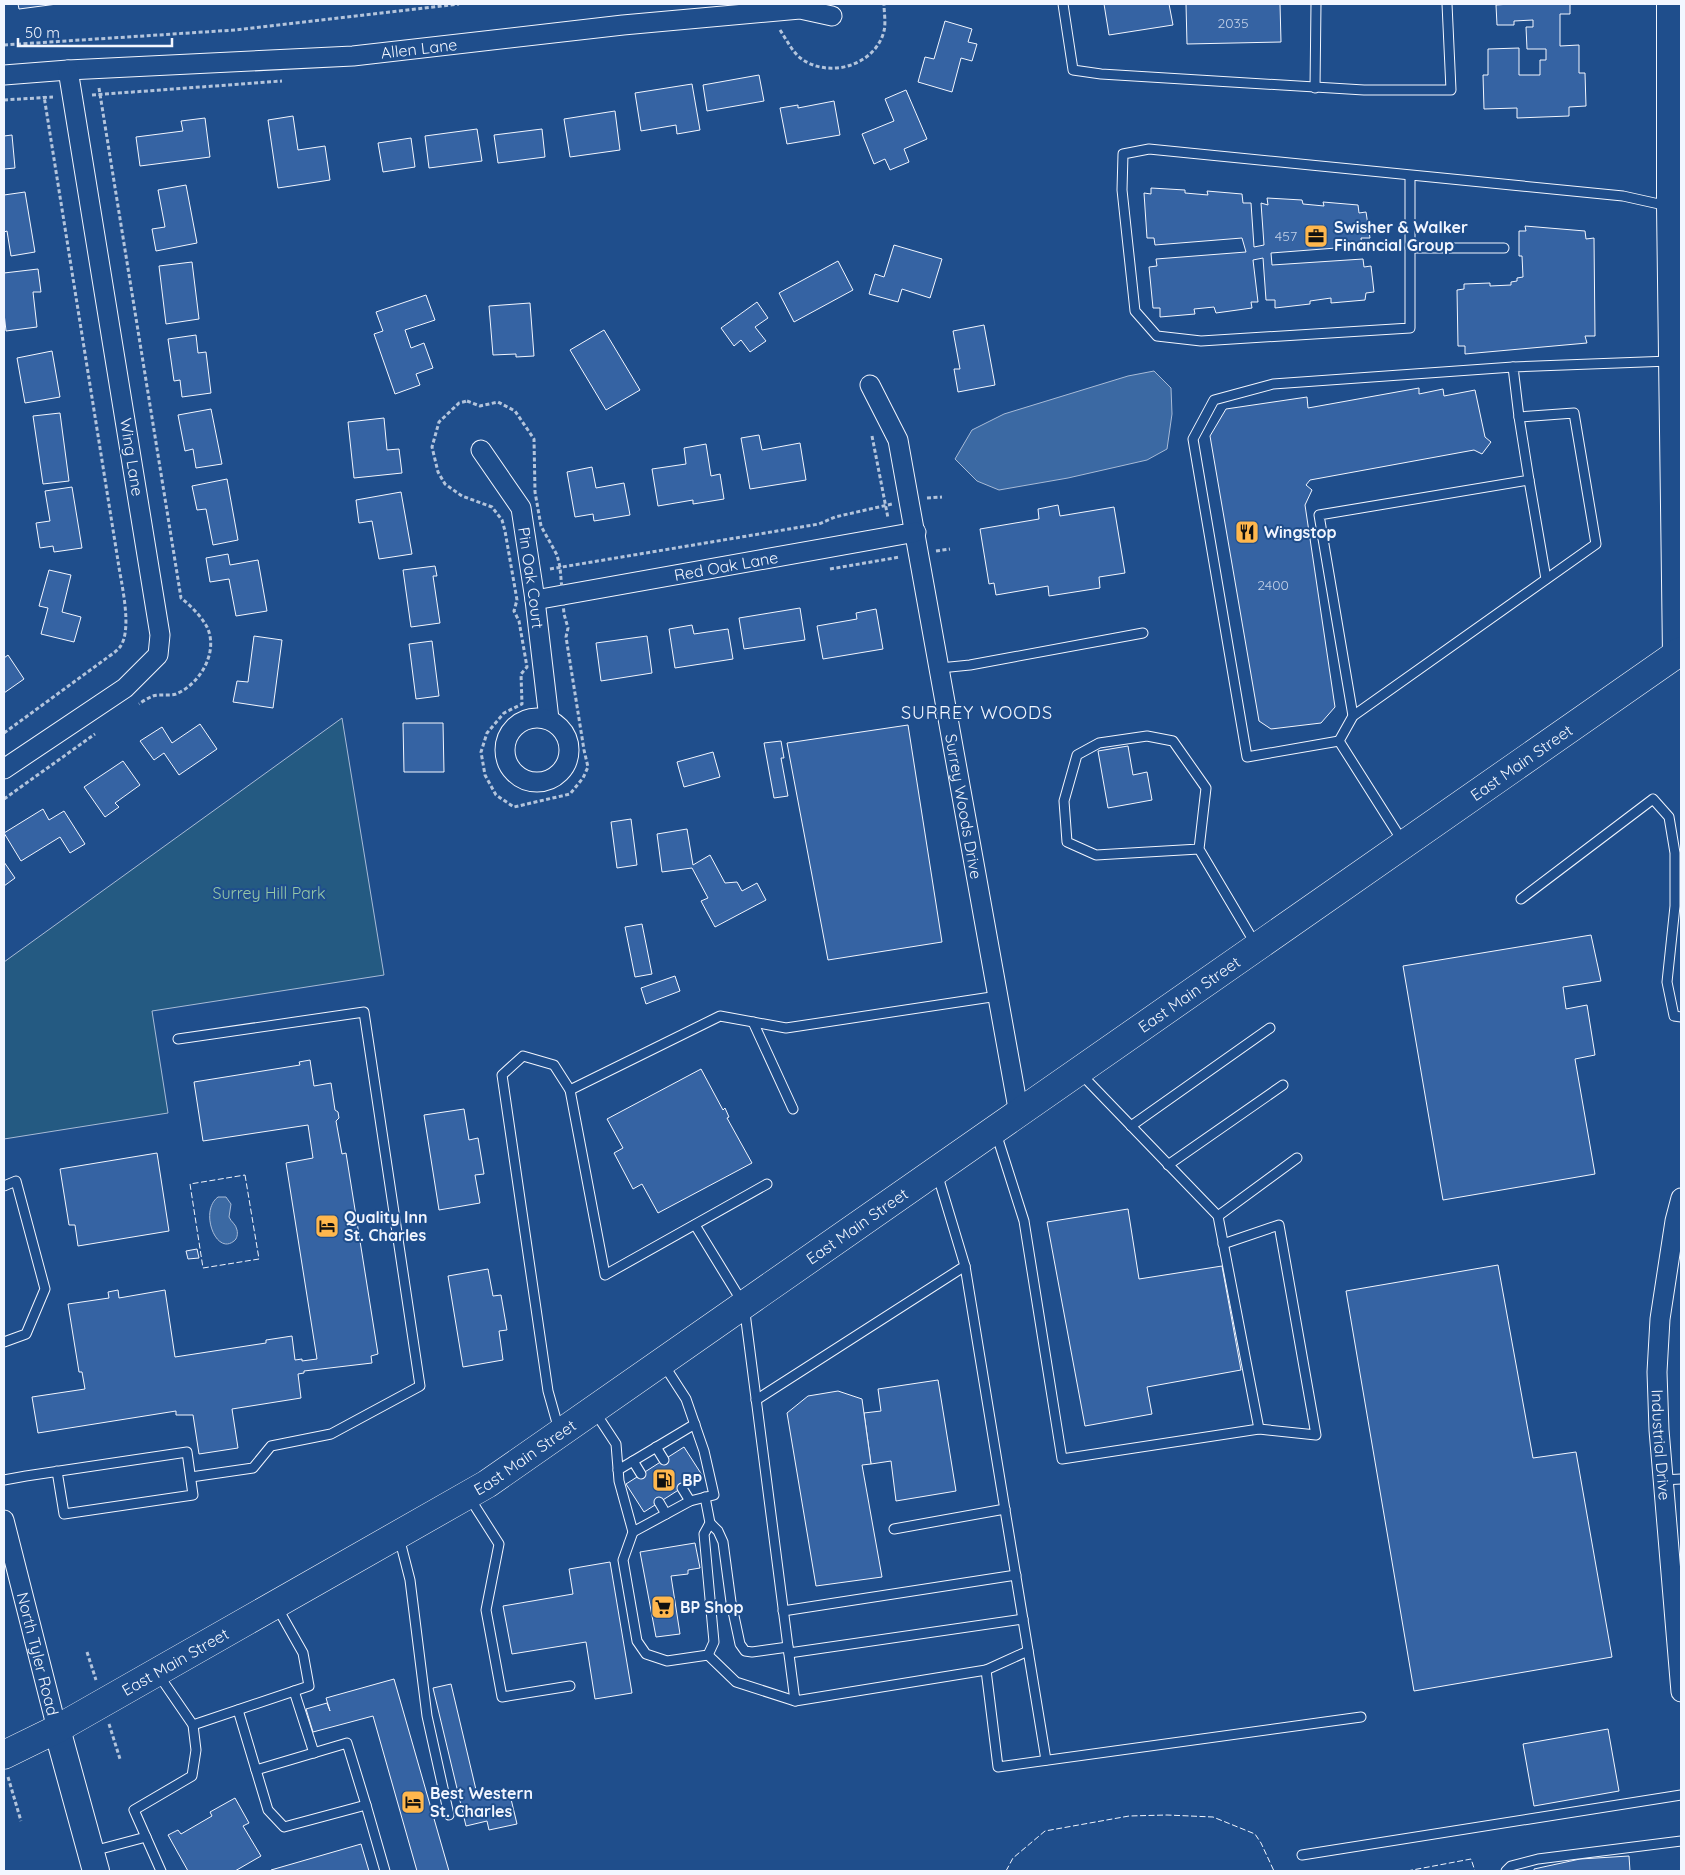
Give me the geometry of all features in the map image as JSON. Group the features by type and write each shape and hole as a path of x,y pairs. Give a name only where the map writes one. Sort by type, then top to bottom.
{"main road":[{"name":"East Main Street","path":"5,1762 57,1729 487,1484 1405,844 1680,656"}],"street":[{"path":"1674,6 1676,207 1673,361 1677,400 1680,656"},
{"name":"Allen Lane","path":"4,75 68,70 353,56 623,25 800,9 832,16"},
{"name":"Wing Lane","path":"4,769 124,688 158,655 160,635 68,70"},
{"name":"Surrey Woods Drive","path":"870,385 898,440 1019,1114"},
{"name":"Pin Oak Court","path":"481,450 521,508 535,600 549,719"},
{"name":"Red Oak Lane","path":"535,600 916,532"},
{"name":"Industrial Drive","path":"1681,1198 1675,1221 1660,1320 1657,1372 1659,1430 1672,1479 1681,1692"},
{"name":"North Tyler Road","path":"4,1520 57,1729"},
{"path":"57,1729 93,1861"}],"lane":[{"path":"1063,4 1074,70 1101,74 1315,88 1451,90 1447,4"},
{"path":"1315,88 1316,4"},
{"path":"1410,175 1410,328 1201,341 1157,336 1135,311 1122,190 1123,154 1149,149 1623,196 1676,207"},
{"path":"1410,248 1504,248"},
{"path":"1339,741 1247,757 1194,439 1214,400 1273,384 1513,367 1673,361"},
{"path":"1513,367 1519,416 1546,579"},
{"path":"1339,741 1353,716 1596,544 1574,413 1519,416"},
{"path":"1353,716 1319,515 1529,480"},
{"path":"940,668 970,665 1143,632"},
{"path":"1199,849 1096,855 1067,842 1064,801 1076,755 1099,743 1147,736 1172,741 1206,788 1199,849 1258,947"},
{"path":"1339,741 1405,844"},
{"path":"1521,899 1653,799 1669,817 1675,853 1675,906 1667,982 1674,1016 1681,1017"},
{"path":"570,1090 720,1016 786,1028 998,996"},
{"path":"178,1039 364,1012 420,1386 331,1434 271,1446 253,1468 191,1477"},
{"path":"753,1022 793,1110"},
{"path":"1131,1126 1270,1028"},
{"path":"560,1433 548,1391 502,1075 523,1056 554,1064 570,1090 605,1275 767,1184"},
{"path":"1079,1072 1218,1216 1259,1429"},
{"path":"1168,1165 1283,1084"},
{"path":"995,1130 1024,1221 1062,1459 1259,1429 1316,1435 1279,1226 1223,1244"},
{"path":"1218,1216 1297,1158"},
{"path":"936,1171 965,1266 1046,1760"},
{"path":"4,1186 16,1181 45,1289 26,1334 4,1342"},
{"path":"695,1225 744,1305 795,1701"},
{"path":"756,1400 965,1266"},
{"path":"633,1532 690,1501 714,1496 704,1451 686,1399 662,1362"},
{"path":"594,1410 616,1444 619,1481 633,1532 623,1560 637,1641 646,1654 667,1661 708,1655"},
{"path":"618,1470 695,1424"},
{"path":"656,1447 664,1460"},
{"path":"4,1480 57,1471 187,1452 193,1495 64,1514 57,1471"},
{"path":"633,1461 641,1474"},
{"path":"682,1488 690,1501"},
{"path":"468,1494 499,1544 486,1610 502,1697 570,1686"},
{"path":"706,1497 710,1523 718,1531 723,1542 731,1602 740,1644 745,1651 788,1650 1022,1619"},
{"path":"659,1502 666,1514"},
{"path":"894,1529 1005,1509"},
{"path":"708,1655 714,1642 704,1534 710,1523"},
{"path":"398,1535 410,1580 427,1716 448,1815"},
{"path":"783,1611 1016,1575"},
{"path":"193,1725 309,1686 303,1653 275,1605"},
{"path":"708,1655 736,1682 795,1701 986,1670 1028,1651"},
{"path":"986,1670 998,1767 1361,1717"},
{"path":"157,1672 193,1725 196,1750 192,1776 134,1810 161,1871"},
{"path":"294,1691 314,1753"},
{"path":"238,1710 268,1810 284,1826 366,1805"},
{"path":"256,1770 347,1743 385,1871"},
{"path":"1302,1855 1681,1795"},
{"path":"93,1861 146,1838"},
{"path":"1506,1871 1511,1866 1538,1858 1681,1841"}],"path":[{"path":"4,44 235,30 459,4"},
{"path":"4,733 119,648 126,634 126,620 116,551 44,91"},
{"path":"872,433 895,558"},
{"path":"550,569 819,524 835,517 886,505 942,496"},
{"path":"5,1762 21,1821"}],"green space":[{"name":"Surrey Hill Park","path":"342,718 384,975 152,1011 168,1113 4,1139 4,962"}],"shaded area":[{"path":"1154,371 1171,388 1172,414 1167,449 1147,460 1068,478 999,490 977,481 955,459 972,430 1004,414 1128,376"},
{"path":"218,1197 226,1197 231,1204 229,1217 237,1230 236,1239 227,1244 221,1242 216,1237 210,1221 212,1204"}],"building":[{"path":"18,4 57,4 19,9"},
{"path":"1104,4 1169,4 1173,25 1109,35"},
{"path":"1186,4 1280,4 1281,42 1187,44"},
{"path":"1570,4 1570,14 1560,14 1560,46 1579,45 1579,73 1585,73 1586,106 1569,107 1569,116 1517,118 1517,108 1484,109 1483,75 1488,75 1488,49 1519,48 1519,75 1540,75 1540,60 1546,60 1546,49 1527,49 1526,27 1533,27 1533,20 1514,21 1514,25 1497,25 1496,5"},
{"path":"945,21 972,29 968,42 977,44 972,61 961,58 952,92 918,82 925,57 934,59"},
{"path":"759,75 764,101 707,111 703,85"},
{"path":"692,84 700,130 677,134 676,125 641,131 635,93"},
{"path":"906,90 927,139 904,149 909,162 890,170 885,159 874,164 862,134 894,121 885,99"},
{"path":"834,101 840,135 787,144 780,108 798,105 798,108"},
{"path":"615,111 620,150 570,157 564,119"},
{"path":"293,116 298,150 325,146 330,180 278,188 268,120"},
{"path":"205,118 210,157 140,166 136,137 183,131 181,121"},
{"path":"477,129 482,161 429,168 425,136"},
{"path":"542,129 545,157 498,163 494,135"},
{"path":"12,135 15,168 4,169 4,136"},
{"path":"411,138 415,167 383,172 378,143"},
{"path":"186,185 197,243 156,251 152,229 165,227 158,190"},
{"path":"1151,188 1185,190 1185,193 1208,195 1207,191 1242,194 1243,203 1251,203 1254,247 1264,245 1261,203 1268,205 1267,198 1302,200 1303,204 1324,206 1323,202 1358,205 1359,213 1366,212 1370,238 1361,238 1362,246 1271,253 1272,265 1363,259 1364,267 1371,266 1374,292 1366,293 1365,300 1331,303 1331,298 1310,301 1310,304 1275,308 1275,300 1266,300 1263,258 1253,260 1258,302 1251,302 1252,308 1216,313 1214,307 1194,309 1195,314 1160,317 1160,308 1153,308 1149,267 1157,266 1156,259 1246,252 1242,238 1155,245 1154,238 1147,238 1144,193 1151,194"},
{"path":"25,192 35,252 11,256 7,231 4,232 4,195"},
{"path":"1525,226 1585,231 1586,239 1594,238 1595,336 1585,336 1587,343 1465,354 1465,346 1458,346 1457,290 1464,289 1464,284 1490,283 1490,286 1511,285 1511,282 1517,281 1517,278 1523,277 1522,256 1519,256 1519,231 1526,231"},
{"path":"894,245 942,259 930,298 902,289 898,302 869,294 875,274 884,277"},
{"path":"838,261 853,290 794,322 779,293"},
{"path":"192,262 199,319 166,324 159,266"},
{"path":"38,269 41,292 33,292 37,327 6,331 4,273"},
{"path":"426,295 435,320 405,330 411,348 424,343 433,368 416,374 420,385 395,394 374,334 383,331 376,312"},
{"path":"757,302 768,318 755,327 766,341 750,352 741,340 734,346 721,328"},
{"path":"530,303 534,356 516,357 516,354 493,355 489,306"},
{"path":"984,325 995,385 958,392 954,369 960,369 953,331"},
{"path":"604,330 640,390 606,410 570,350"},
{"path":"196,335 198,353 206,352 211,393 182,397 180,380 174,381 168,339"},
{"path":"52,351 60,397 25,403 17,358"},
{"path":"1419,388 1419,394 1443,389 1444,396 1475,390 1485,437 1491,442 1482,454 1474,450 1310,480 1306,485 1312,490 1305,505 1335,707 1321,723 1271,729 1259,721 1210,436 1226,409 1307,397 1308,408"},
{"path":"211,409 222,464 196,468 193,449 185,451 178,415"},
{"path":"60,413 69,481 43,484 33,416"},
{"path":"384,418 387,450 399,449 402,473 354,478 348,422"},
{"path":"759,435 762,450 800,443 806,480 750,489 741,438"},
{"path":"706,444 711,476 720,474 724,499 693,504 693,500 658,506 652,469 686,464 684,448"},
{"path":"592,467 596,488 624,483 630,515 594,521 593,514 575,517 567,472"},
{"path":"227,479 238,540 213,545 206,509 197,510 192,486"},
{"path":"72,487 82,548 54,552 53,546 40,548 36,523 50,521 45,491"},
{"path":"401,492 412,554 379,559 372,521 359,523 356,500"},
{"path":"1058,505 1060,516 1114,507 1125,573 1099,577 1100,588 1049,596 1048,586 996,595 994,583 989,584 980,529 1039,519 1038,509"},
{"path":"228,554 230,565 258,560 267,611 236,616 229,579 210,582 206,558"},
{"path":"435,566 437,576 433,576 440,623 411,627 403,570"},
{"path":"49,570 71,575 62,612 81,617 74,642 41,634 48,608 39,606"},
{"path":"800,608 805,640 744,649 739,618"},
{"path":"876,609 883,649 823,659 817,626 857,619 856,613"},
{"path":"692,625 694,634 728,629 733,659 675,668 669,629"},
{"path":"254,636 282,640 273,708 233,702 237,681 248,682"},
{"path":"647,636 652,673 601,681 596,643"},
{"path":"432,641 439,696 416,699 409,644"},
{"path":"8,655 24,679 4,693 4,658"},
{"path":"403,723 443,723 444,772 404,772"},
{"path":"200,724 217,749 179,775 164,753 154,760 140,741 162,727 172,743"},
{"path":"908,725 942,942 828,960 787,743"},
{"path":"781,741 784,758 781,758 788,796 774,798 764,743"},
{"path":"1128,746 1133,775 1147,772 1152,800 1108,808 1098,751"},
{"path":"713,752 720,777 684,787 677,762"},
{"path":"123,761 140,785 115,803 119,807 105,817 84,787"},
{"path":"43,809 49,820 64,811 85,844 70,853 60,837 21,861 4,833"},
{"path":"631,819 637,865 617,868 611,822"},
{"path":"687,829 693,865 710,855 725,883 737,882 742,891 757,883 766,900 715,927 701,901 708,898 692,868 662,872 657,834"},
{"path":"4,862 15,878 4,886"},
{"path":"642,924 652,974 635,977 625,927"},
{"path":"1591,935 1601,981 1563,987 1566,1009 1587,1005 1595,1055 1575,1059 1595,1174 1443,1200 1403,966"},
{"path":"675,976 680,991 646,1004 641,988"},
{"name":"Quality Inn St. Charles","path":"310,1060 314,1086 331,1083 335,1110 338,1112 339,1118 336,1121 342,1154 346,1153 378,1354 371,1356 372,1363 304,1371 304,1373 298,1374 301,1398 232,1409 238,1448 199,1454 193,1415 176,1415 176,1411 38,1433 32,1397 85,1389 82,1372 79,1372 68,1304 109,1298 108,1292 118,1290 119,1298 165,1290 175,1357 266,1343 266,1340 292,1336 295,1360 317,1359 286,1163 313,1158 308,1125 203,1141 194,1082 300,1065 299,1062"},
{"path":"701,1069 723,1110 725,1108 729,1117 727,1118 752,1163 658,1213 642,1184 633,1189 614,1153 623,1148 607,1119"},
{"path":"464,1109 469,1140 478,1138 484,1174 475,1175 480,1203 439,1210 424,1115"},
{"path":"157,1153 169,1231 78,1246 75,1225 69,1225 60,1169"},
{"path":"1128,1209 1139,1279 1222,1266 1241,1370 1147,1387 1152,1414 1085,1426 1047,1222"},
{"path":"197,1249 199,1258 188,1259 186,1251"},
{"path":"1498,1265 1533,1458 1576,1452 1612,1657 1414,1691 1346,1291"},
{"path":"488,1269 493,1296 501,1295 507,1330 499,1331 503,1360 463,1367 448,1276"},
{"path":"938,1380 956,1491 896,1501 891,1461 871,1464 864,1413 881,1411 878,1389"},
{"path":"838,1391 862,1399 871,1464 862,1465 882,1577 816,1586 787,1413 808,1396"},
{"name":"BP","path":"684,1447 702,1475 644,1512 626,1484"},
{"name":"BP Shop","path":"695,1543 700,1568 688,1570 688,1574 671,1576 680,1634 656,1637 640,1552"},
{"path":"610,1562 632,1693 595,1699 586,1642 512,1654 503,1606 573,1594 569,1569"},
{"name":"Best Western St. Charles","path":"394,1679 449,1871 417,1871 373,1716 313,1732 306,1709 327,1703 330,1711 326,1698"},
{"path":"451,1684 477,1794 482,1793 511,1799 517,1824 489,1830 487,1821 466,1826 433,1688"},
{"path":"1608,1729 1619,1791 1534,1806 1523,1744"},
{"path":"235,1798 249,1823 243,1826 261,1856 235,1871 188,1871 168,1835 178,1830 181,1834 212,1816 210,1812"},
{"path":"361,1844 369,1871 271,1870"},
{"path":"1629,1856 1630,1871 1534,1871 1534,1869 1580,1859"}],"fence":[{"path":"245,1175 259,1259 203,1268 190,1184 245,1175"},
{"path":"1006,1871 1013,1858 1045,1831 1129,1816 1167,1815 1213,1817 1255,1834 1274,1871"},
{"path":"1407,1871 1471,1859 1475,1871"}],"place":[{"name":"Swisher & Walker Financial Group","path":"1316,236"},
{"name":"Wingstop","path":"1247,532"},
{"name":"Quality Inn St. Charles","path":"327,1226"},
{"name":"BP","path":"664,1480"},
{"name":"BP Shop","path":"663,1607"},
{"name":"Best Western St. Charles","path":"413,1802"}],"district":[{"name":"SURREY WOODS","path":"977,712"}]}
